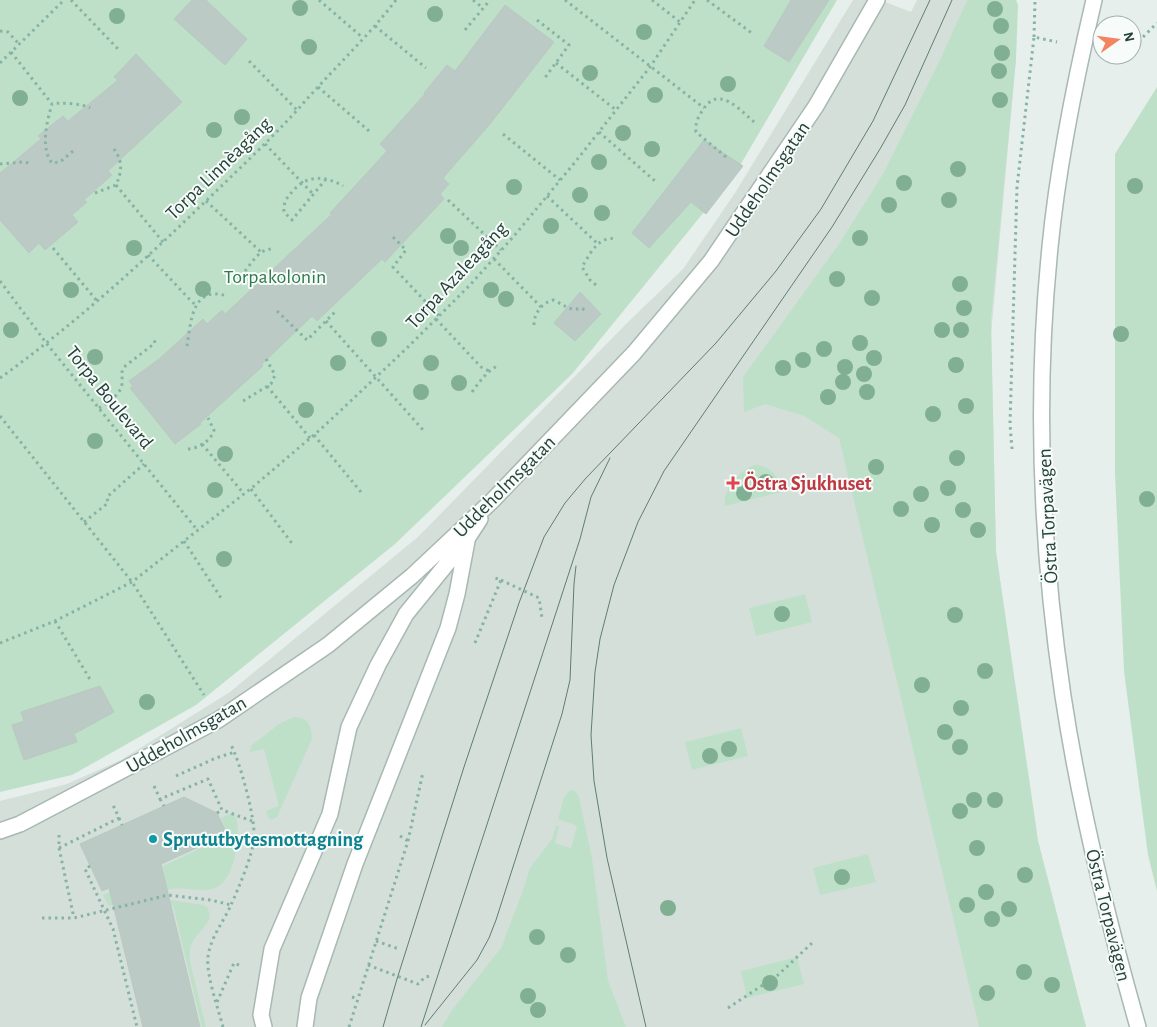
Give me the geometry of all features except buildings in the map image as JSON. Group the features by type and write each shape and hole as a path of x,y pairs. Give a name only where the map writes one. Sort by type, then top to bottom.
{"street":[{"name":"Uddeholmsgatan","path":"0,831 20,824 218,720 328,645 412,576 492,501 634,353 711,261 816,106 877,0"},
{"name":"Östra Torpavägen","path":"1094,0 1063,146 1050,246 1042,385 1045,501 1048,568 1055,637 1071,742 1099,879 1138,1027"},
{"path":"264,1027 261,1015 272,949 330,814 348,727 378,665 406,614 467,539 492,501"},
{"path":"304,1027 310,998 355,864 448,628 457,594 467,539"}],"path":[{"path":"0,62 64,0"},
{"path":"71,0 118,49"},
{"path":"319,0 363,38"},
{"name":"Torpa Linnèagång","path":"0,378 48,344 206,202 297,110 396,0"},
{"path":"473,0 483,8"},
{"path":"464,30 490,0"},
{"path":"565,0 704,108"},
{"path":"652,0 657,1 680,22"},
{"name":"Torpa Azaleagång","path":"0,643 55,621 132,582 251,489 377,376 494,259 650,67 695,0"},
{"path":"707,0 753,34"},
{"path":"1034,37 1035,0"},
{"path":"537,20 569,45 544,79"},
{"path":"1142,38 1157,23"},
{"path":"374,26 426,68"},
{"path":"0,31 8,32 19,44"},
{"path":"11,52 52,104 46,144 48,157 52,163 60,162 73,151"},
{"path":"249,61 297,110"},
{"path":"556,63 616,110"},
{"path":"318,87 369,131"},
{"path":"726,157 696,132 695,124 704,108 709,102 720,98 731,102 754,122"},
{"path":"52,104 58,102 70,105 86,105 90,108"},
{"path":"599,132 655,181"},
{"path":"503,134 560,180"},
{"path":"265,144 314,195"},
{"path":"114,149 122,167 116,185"},
{"path":"0,164 29,163"},
{"path":"326,179 292,220 284,212 285,203 289,195 302,182 311,178 326,179 332,180 343,186"},
{"path":"95,193 116,185"},
{"path":"116,185 163,242"},
{"path":"547,196 598,244"},
{"path":"448,200 501,250"},
{"path":"206,202 261,252"},
{"path":"393,237 406,250 393,266 480,367 489,371"},
{"path":"596,285 590,280 582,267 598,244 605,239 617,239"},
{"path":"53,248 97,301"},
{"path":"245,271 261,252 267,248 274,249"},
{"path":"148,255 196,305"},
{"path":"494,259 541,307"},
{"name":"Torpa Boulevard","path":"0,281 198,531"},
{"path":"187,346 191,320 196,305 203,297 210,294 217,292 227,296"},
{"path":"534,325 536,313 548,301 554,300 569,309 576,310 581,308 586,310"},
{"path":"277,311 307,340 337,310"},
{"path":"326,321 424,431"},
{"path":"99,408 120,391 122,384 121,372 155,343 154,339"},
{"path":"243,402 271,384 275,375 266,357"},
{"path":"472,392 489,371 499,365"},
{"path":"267,386 361,492"},
{"path":"0,416 132,582 206,697"},
{"path":"188,450 197,448 212,437 214,430 208,418"},
{"path":"202,444 244,494"},
{"path":"84,522 108,503 107,497 144,464"},
{"path":"251,489 294,546"},
{"path":"184,541 224,601"},
{"path":"495,578 539,598 542,618"},
{"path":"472,650 501,580"},
{"path":"55,621 91,681"},
{"path":"218,720 235,752 253,821 254,838 248,862 208,955 208,966 223,1027"},
{"path":"172,778 216,758 235,752"},
{"path":"349,1027 408,841 425,765"},
{"path":"160,799 208,780 222,810 253,821"},
{"path":"146,790 154,786 164,806"},
{"path":"104,808 121,800"},
{"path":"112,804 122,825"},
{"path":"217,813 222,810"},
{"path":"59,848 119,818"},
{"path":"64,830 58,840 74,918"},
{"path":"400,836 408,841"},
{"path":"90,866 85,869 113,929 137,1027"},
{"path":"42,918 74,918 168,895 211,900 231,905"},
{"path":"376,940 399,949"},
{"path":"728,1008 778,975 812,943"},
{"path":"217,1002 234,964 247,968"},
{"path":"368,965 418,984 425,977 430,976"},
{"path":"352,997 358,999"}],"shaded area":[{"name":"Östra Sjukhuset","path":"853,0 880,0 911,12 917,0 967,0 955,28 1016,59 991,335 996,552 1038,841 1086,1027 0,1027 0,801 67,784 121,760 230,692 419,536 625,325 683,269 735,193"}],"green space":[{"name":"Torpakolonin","path":"0,0 837,0 735,174 572,374 395,544 196,705 72,775 0,792"},
{"path":"967,0 1016,0 1018,5 1016,59 991,319 996,552 1038,841 1086,1027 979,1027 839,438 804,416 765,404 744,412 743,377 839,244 883,174 941,58"},
{"path":"1157,87 1157,891 1148,855 1124,671 1115,474 1115,154"},
{"path":"754,465 765,467 774,473 781,487 781,492 725,506 727,493 733,481"},
{"path":"805,594 812,622 756,636 749,608"},
{"path":"294,717 303,719 309,724 312,739 277,817 271,820 266,811 279,806 264,749 250,752 251,746 279,724"},
{"path":"741,728 748,756 692,770 685,742"},
{"path":"570,790 575,791 579,797 592,858 608,981 626,1027 442,1027 452,1010 501,948 530,868 552,839 556,826 559,826 555,843 571,848 577,826 558,819 564,797"},
{"path":"234,812 238,830 236,854 230,872 221,885 204,890 165,890 109,906 103,895 228,835 221,818"},
{"path":"868,854 876,882 820,895 813,868"},
{"path":"170,900 204,905 208,908 210,918 193,942 190,953 190,962 206,1027 202,1027 173,905 171,906"},
{"path":"797,957 804,984 747,998 741,971"}],"tram line":[{"path":"383,1027 464,767 519,603 544,537 565,503 586,478 716,343 776,271 821,209 873,121 930,0"},
{"path":"646,1027 607,858 594,781 591,735 595,672 600,639 614,585 638,522 664,471 832,227 880,149 905,105 952,0"},
{"path":"421,1027 580,539 591,497 610,458"},
{"path":"425,1025 477,960 496,920 562,714 570,680 576,566"}],"place":[{"name":"Östra Sjukhuset","path":"733,483"},
{"name":"Sprututbytesmottagning","path":"153,839"}]}
